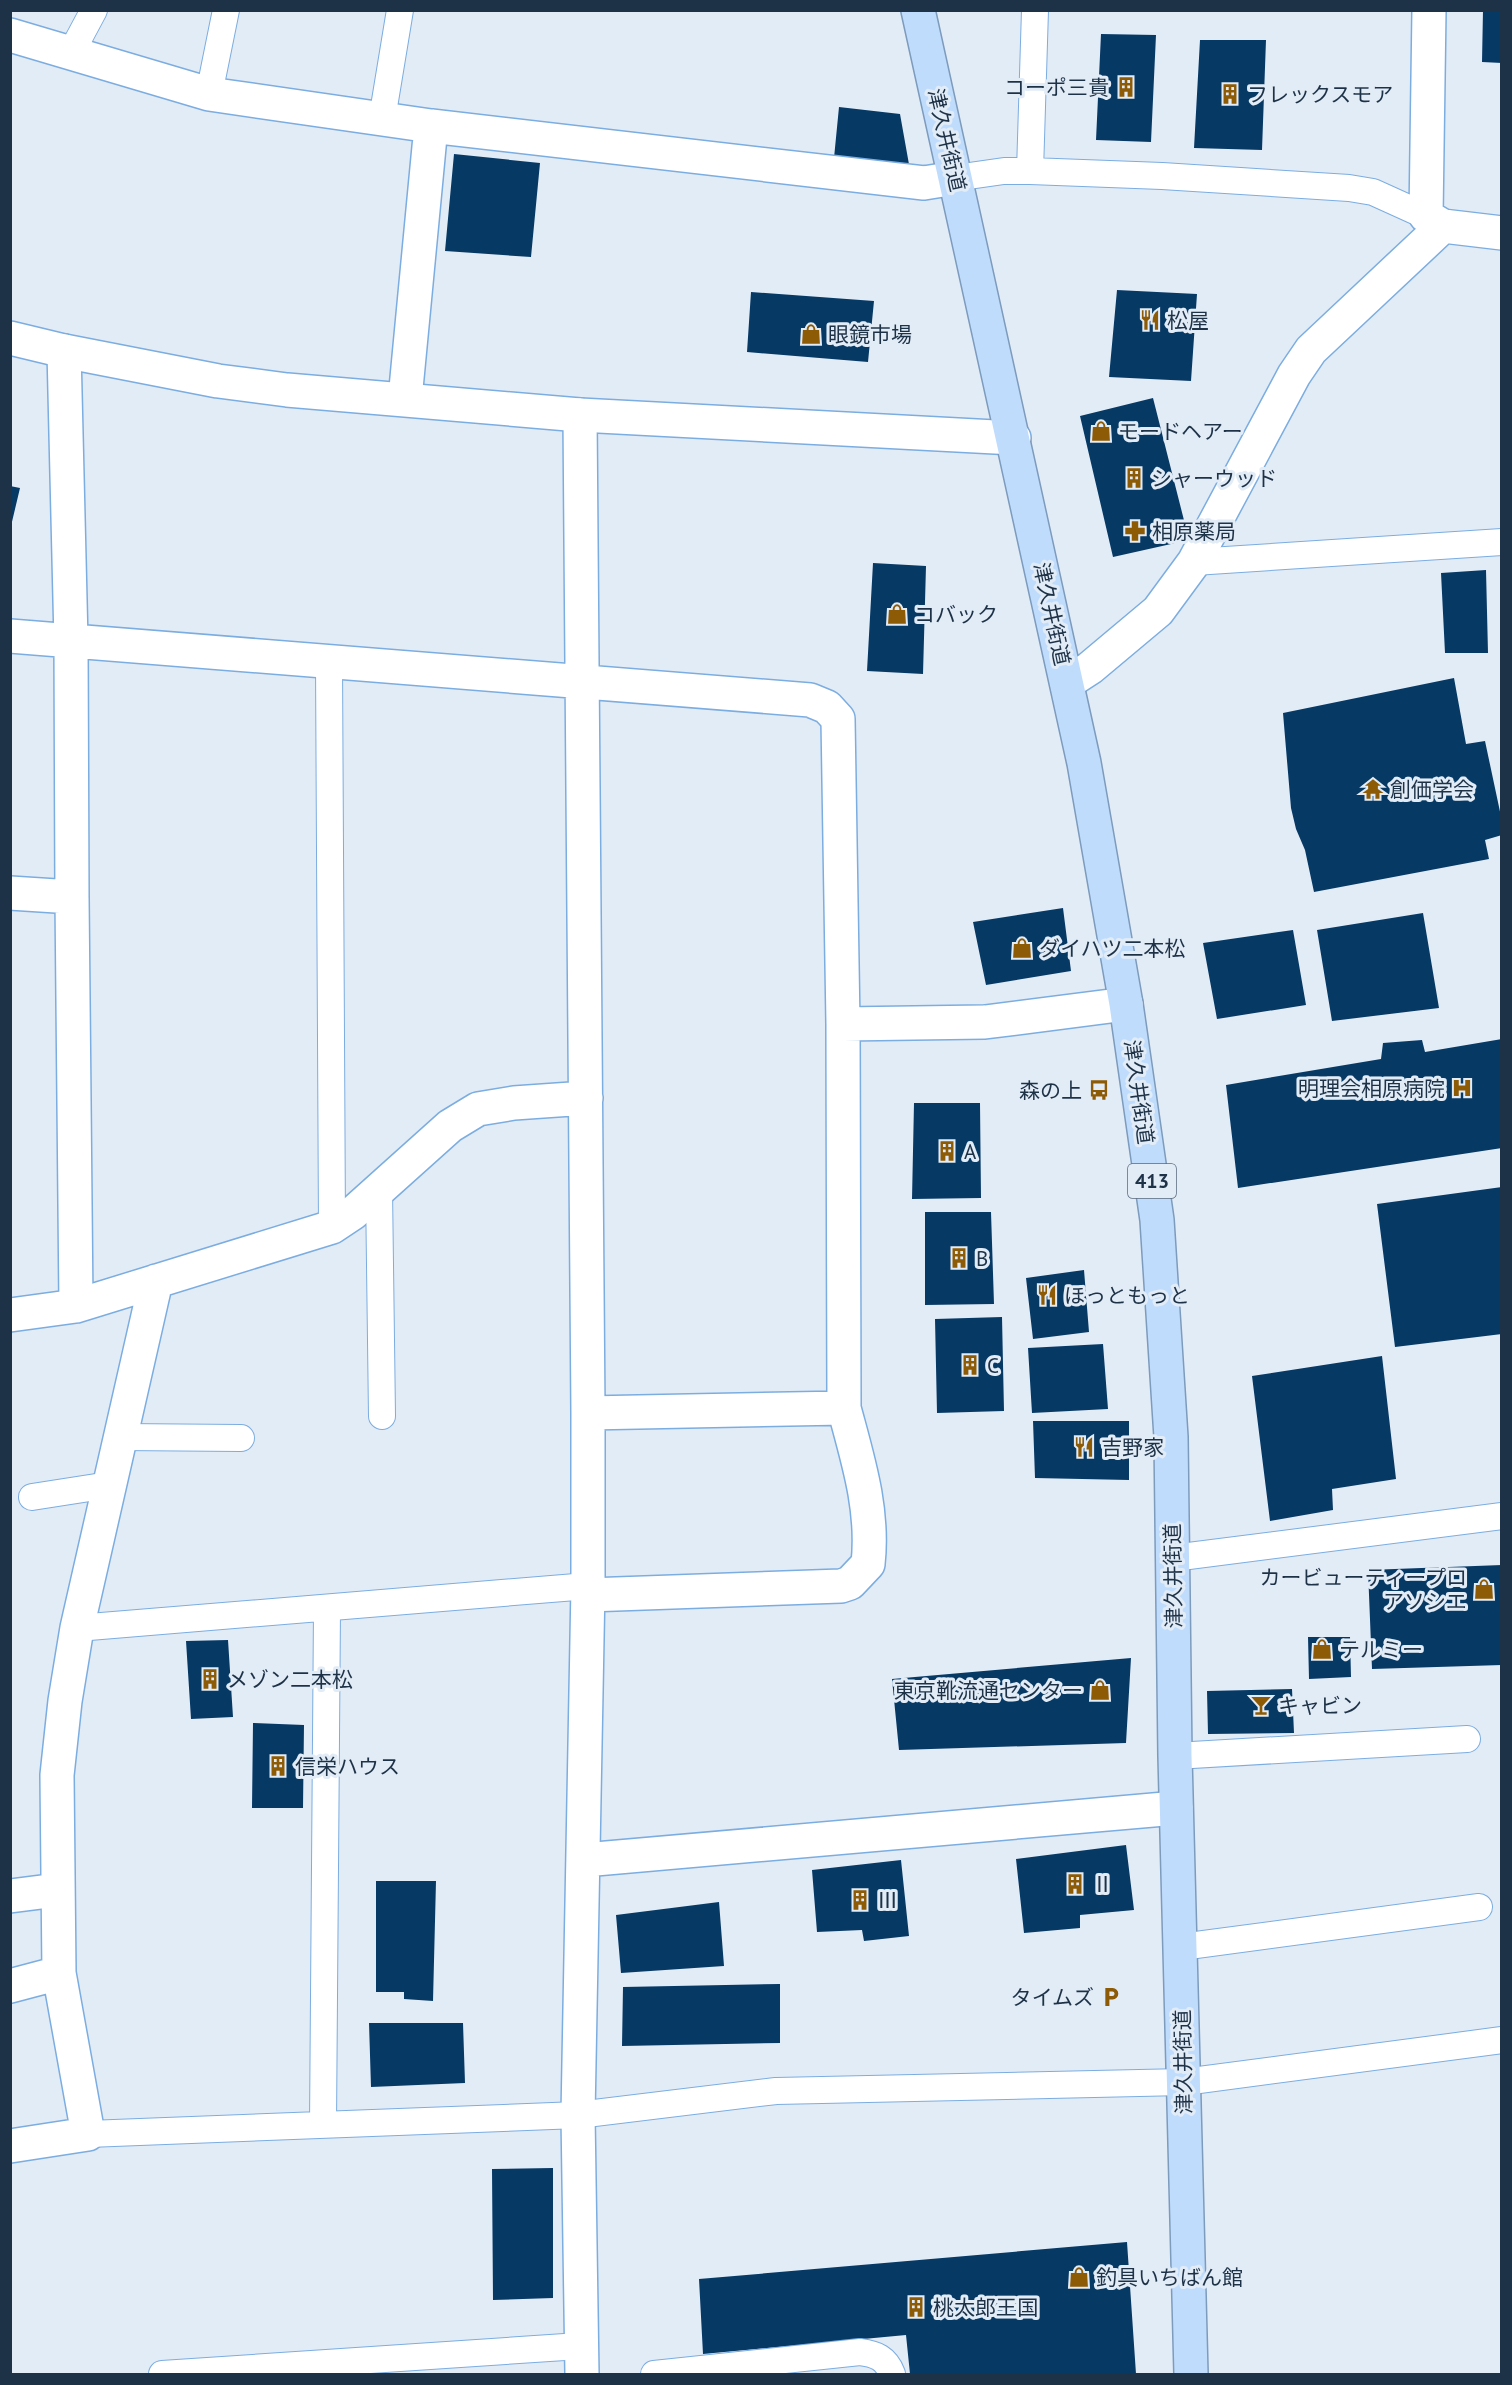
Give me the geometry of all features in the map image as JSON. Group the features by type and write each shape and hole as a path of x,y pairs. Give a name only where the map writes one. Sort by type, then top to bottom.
{"highway":[{"name":"津久井街道","path":"918,10 1068,683 1099,840 1142,1106 1158,1240 1171,1437 1176,1808 1191,2374"}],"street":[{"path":"1068,683 1090,669 1158,611 1194,562 1294,375 1311,350 1434,221 1428,10"},
{"path":"17,27 71,52 209,94 431,126 924,183 955,178"},
{"path":"405,399 431,126"},
{"path":"1434,221 1502,233"},
{"path":"10,338 218,381 287,390 580,415 1014,438"},
{"path":"64,351 71,642 76,1306"},
{"path":"580,415 588,1413 588,1591 578,2115 581,2360"},
{"path":"10,636 810,700 827,707 838,719 843,1024 844,1408 866,1493 870,1533 868,1564 850,1583 841,1586 588,1591"},
{"path":"10,893 72,897"},
{"path":"843,1024 985,1022 1126,1004"},
{"path":"10,1315 76,1306 332,1227 353,1213 450,1126 478,1109 514,1103 586,1098"},
{"path":"10,2146 88,2134 59,1972 57,1775 65,1701 77,1628 156,1281"},
{"path":"588,1413 844,1408"},
{"path":"584,1860 1176,1808"},
{"path":"10,1896 57,1890"},
{"path":"10,1986 59,1972"}],"lane":[{"path":"71,52 94,10"},
{"path":"209,94 226,10"},
{"path":"382,119 400,10"},
{"path":"1030,171 1035,10"},
{"path":"955,178 1004,171 1030,171 1162,176 1349,188 1373,192 1434,221"},
{"path":"1194,562 1502,542"},
{"path":"329,662 332,1227"},
{"path":"379,1189 382,1416"},
{"path":"120,1437 241,1438"},
{"path":"32,1497 109,1485"},
{"path":"1173,1558 1502,1516"},
{"path":"77,1628 327,1608 588,1591"},
{"path":"323,2125 327,1608"},
{"path":"1175,1756 1467,1739"},
{"path":"1181,1947 1479,1906"},
{"path":"88,2134 578,2115 776,2091 1184,2082 1502,2040"},
{"path":"654,2374 860,2352 875,2354 886,2361 892,2374"},
{"path":"162,2374 581,2360"}],"building":[{"path":"1483,10 1502,10 1502,63 1482,62"},
{"name":"コーポ三貴","path":"1101,34 1156,35 1151,142 1096,140"},
{"name":"フレックスモア","path":"1200,40 1266,40 1262,150 1194,148"},
{"path":"839,107 900,114 910,170 834,158"},
{"path":"454,154 540,163 531,257 445,251"},
{"path":"1117,290 1197,294 1191,381 1109,377"},
{"path":"751,292 874,301 868,362 747,352"},
{"name":"シャーウッド","path":"1153,398 1189,540 1113,557 1080,416"},
{"path":"10,486 20,488 11,526 10,526"},
{"path":"873,563 926,566 923,674 867,671"},
{"path":"1486,570 1488,653 1445,653 1441,573"},
{"path":"1454,678 1466,744 1485,741 1502,821 1502,835 1485,840 1489,859 1314,892 1305,850 1296,829 1291,808 1283,713"},
{"path":"1063,908 1071,971 986,985 973,922"},
{"path":"1423,913 1439,1008 1332,1021 1317,930"},
{"path":"1293,930 1306,1005 1217,1019 1203,943"},
{"path":"1502,1039 1502,1148 1238,1188 1226,1085 1381,1059 1383,1043 1422,1040 1425,1052"},
{"name":"A","path":"914,1103 980,1103 981,1198 912,1199"},
{"path":"1502,1187 1502,1334 1395,1347 1377,1204"},
{"name":"B","path":"925,1212 991,1212 994,1304 925,1305"},
{"path":"1084,1270 1089,1332 1033,1339 1026,1278"},
{"name":"C","path":"1002,1317 1004,1411 937,1413 935,1319"},
{"path":"1103,1344 1108,1409 1032,1413 1028,1348"},
{"path":"1382,1356 1396,1479 1332,1489 1333,1510 1270,1521 1252,1376"},
{"path":"1033,1421 1129,1421 1129,1480 1035,1478"},
{"path":"1502,1565 1502,1665 1372,1669 1368,1570"},
{"path":"1308,1637 1350,1637 1351,1677 1309,1679"},
{"name":"メゾン二本松","path":"228,1640 233,1717 191,1719 186,1641"},
{"path":"1131,1658 1126,1743 899,1750 892,1679"},
{"path":"1292,1689 1294,1733 1208,1734 1207,1691"},
{"name":"信栄ハウス","path":"253,1723 304,1725 303,1808 252,1808"},
{"name":"Ⅱ","path":"1126,1845 1134,1910 1080,1915 1080,1928 1024,1933 1016,1859"},
{"name":"Ⅲ","path":"901,1860 909,1936 864,1941 862,1930 817,1932 812,1870"},
{"path":"376,1881 436,1881 433,2001 404,1999 404,1992 376,1992"},
{"path":"719,1902 724,1966 621,1973 616,1915"},
{"path":"780,1984 780,2043 622,2046 623,1987"},
{"path":"369,2023 463,2023 465,2083 371,2087"},
{"path":"553,2168 553,2298 493,2300 492,2169"},
{"name":"桃太郎王国","path":"1127,2242 1136,2374 910,2374 906,2335 703,2354 699,2279"}],"place":[{"name":"コーポ三貴","path":"1126,87"},
{"name":"フレックスモア","path":"1230,94"},
{"name":"松屋","path":"1150,320"},
{"name":"眼鏡市場","path":"811,334"},
{"name":"モードヘアー","path":"1101,431"},
{"name":"シャーウッド","path":"1134,478"},
{"name":"相原薬局","path":"1135,531"},
{"name":"コバック","path":"897,614"},
{"name":"創価学会","path":"1373,789"},
{"name":"ダイハツ二本松","path":"1022,948"},
{"name":"明理会相原病院","path":"1462,1088"},
{"name":"森の上","path":"1099,1090"},
{"name":"A","path":"947,1151"},
{"name":"B","path":"959,1258"},
{"name":"ほっともっと","path":"1047,1295"},
{"name":"C","path":"970,1365"},
{"name":"吉野家","path":"1084,1447"},
{"name":"カービューティープロ アソシエ","path":"1484,1589"},
{"name":"テルミー","path":"1322,1649"},
{"name":"メゾン二本松","path":"210,1679"},
{"name":"東京靴流通センター","path":"1100,1690"},
{"name":"キャビン","path":"1261,1705"},
{"name":"信栄ハウス","path":"278,1766"},
{"name":"Ⅱ","path":"1075,1884"},
{"name":"Ⅲ","path":"860,1900"},
{"name":"タイムズ","path":"1111,1997"},
{"name":"釣具いちばん館","path":"1079,2277"},
{"name":"桃太郎王国","path":"916,2307"}]}
